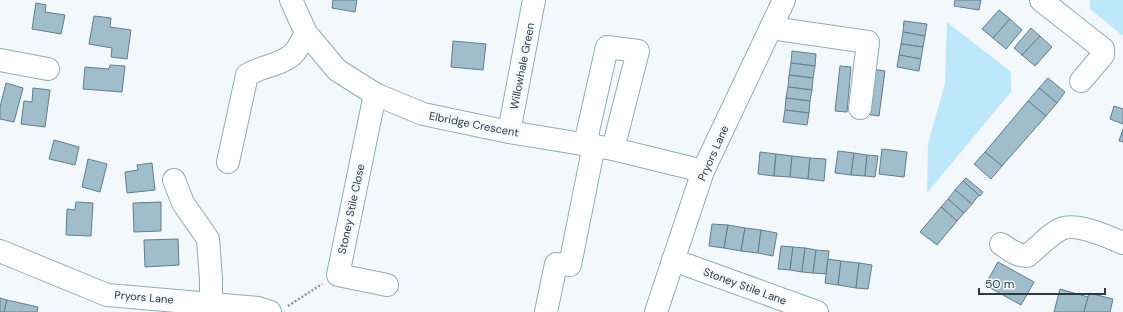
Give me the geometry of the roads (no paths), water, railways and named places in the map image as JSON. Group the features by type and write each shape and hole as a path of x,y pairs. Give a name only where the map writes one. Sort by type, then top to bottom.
{"street":[{"name":"Elbridge Crescent","path":"291,0 306,33 337,70 375,94 423,114 509,132 597,146 703,171"},
{"name":"Willowhale Green","path":"509,132 534,0"},
{"name":"Pryors Lane","path":"656,312 703,171 784,0"},
{"path":"1041,0 1103,49 1103,56 1081,81"},
{"path":"772,28 868,42 860,108"},
{"path":"228,162 247,75 256,69 276,64 293,54 306,33"},
{"path":"0,60 48,69"},
{"name":"Stoney Stile Close","path":"375,94 338,275 387,285"},
{"path":"546,312 556,264 570,265 597,146"},
{"path":"174,180 183,203 208,239 212,279 211,303"},
{"path":"1001,244 1014,253 1027,256 1060,230 1068,227 1090,230 1123,243"},
{"name":"Pryors Lane","path":"0,251 105,303 211,303 278,310"},
{"name":"Stoney Stile Lane","path":"673,260 817,312"}]}
